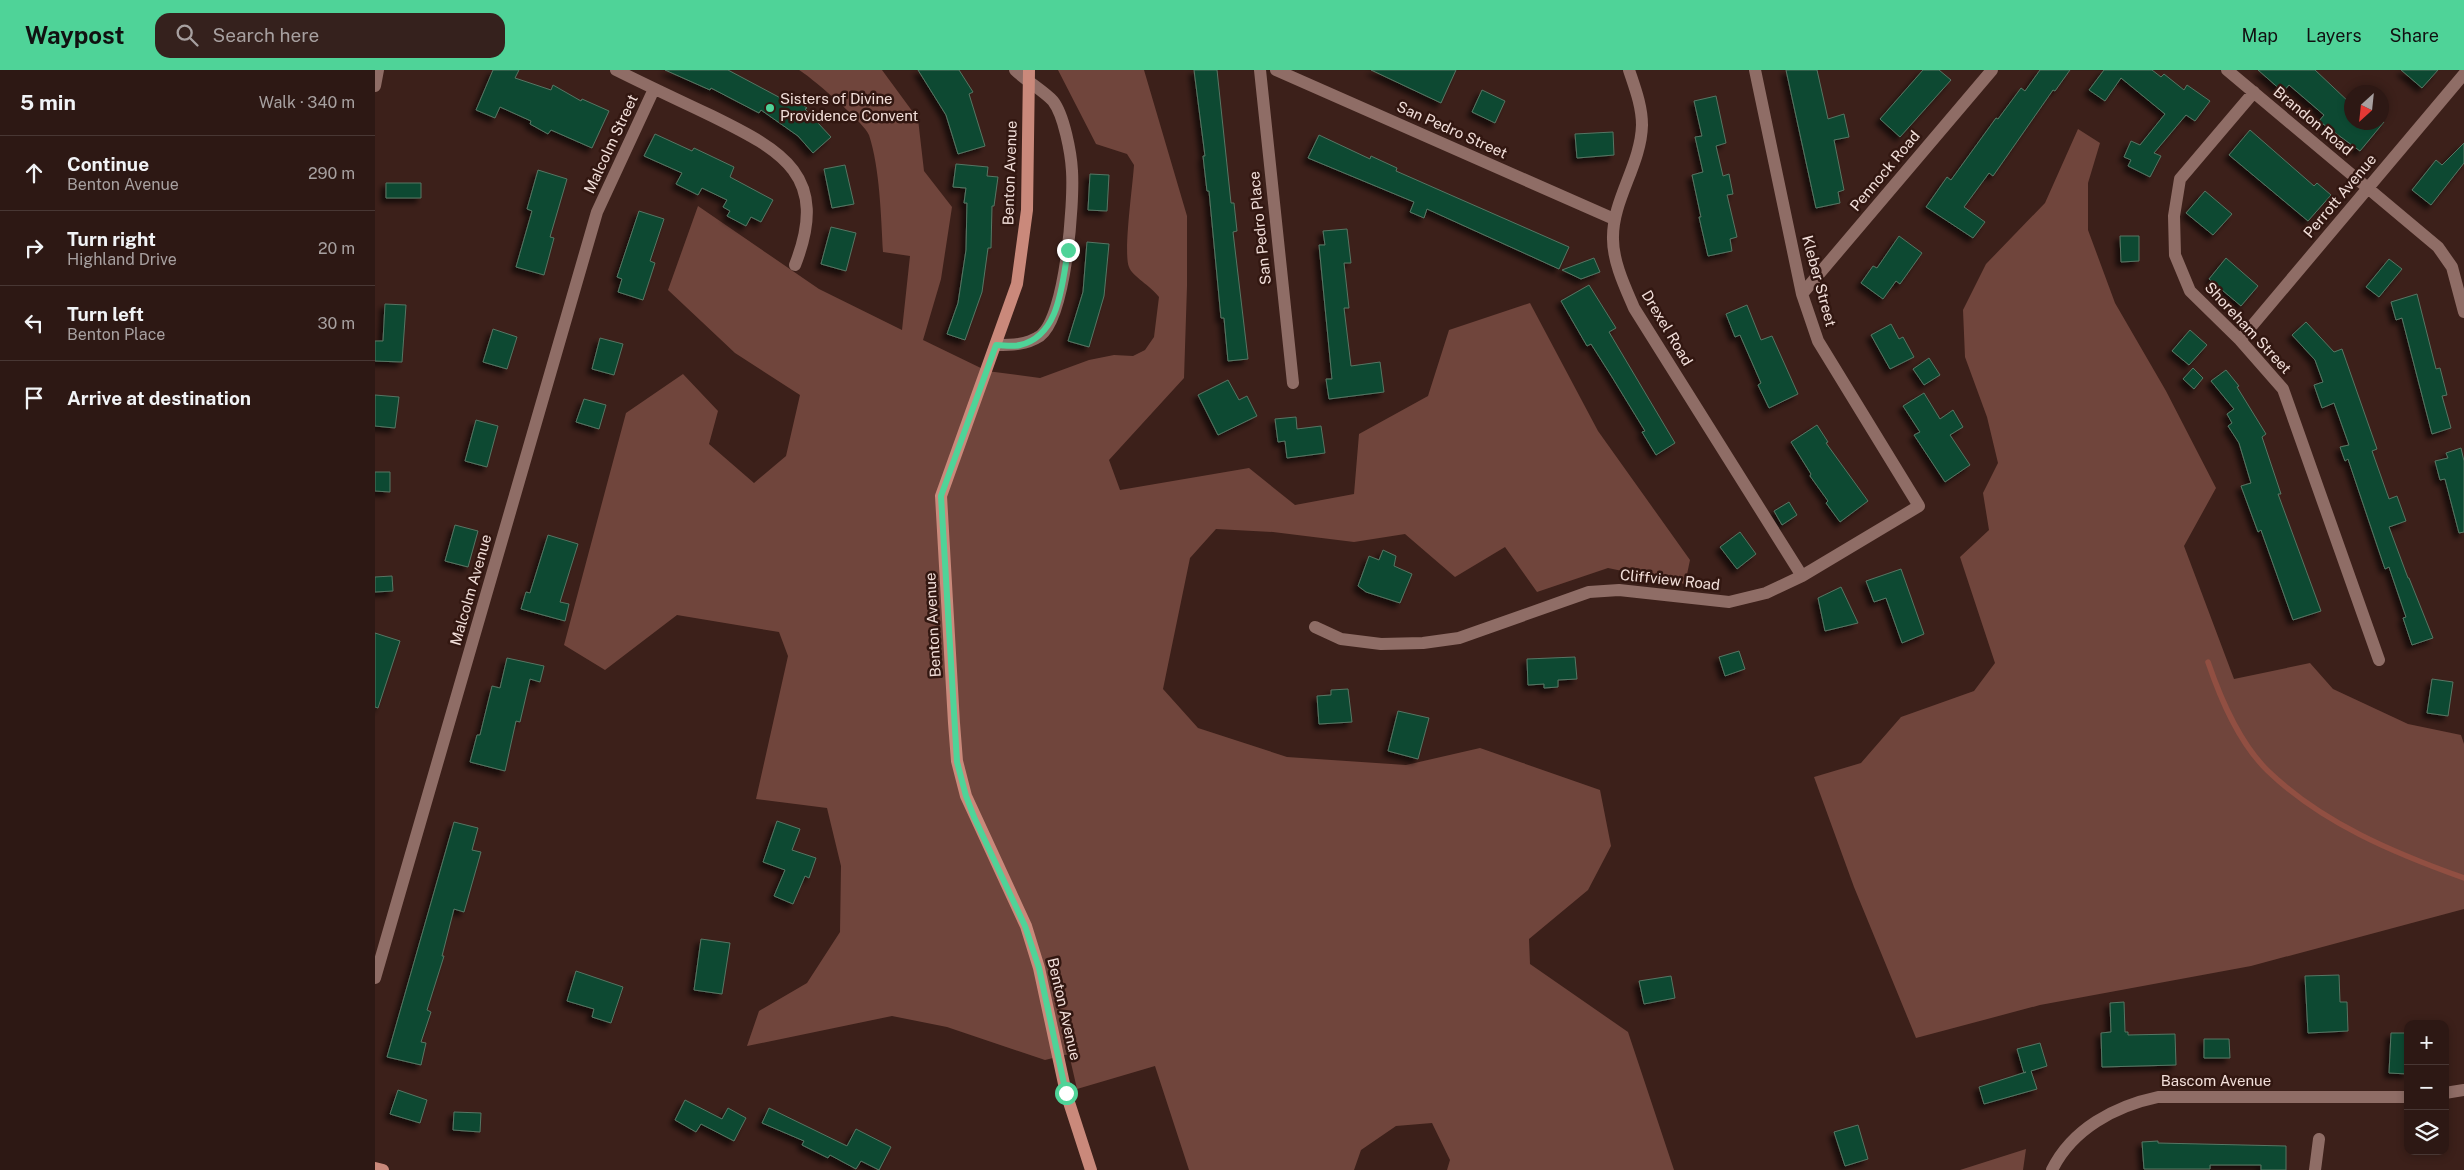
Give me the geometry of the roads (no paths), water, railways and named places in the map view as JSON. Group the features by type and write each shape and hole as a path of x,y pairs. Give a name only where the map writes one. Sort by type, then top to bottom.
{"main road":[{"name":"Benton Avenue","path":"1029,76 1027,210 1017,284 941,496 957,762 974,817 1025,926 1039,968 1066,1093 1091,1170"},
{"path":"375,1168 383,1170"}],"street":[{"path":"375,86 378,70"},
{"path":"616,70 757,138 781,154 797,175 804,192 807,212 804,242 795,264"},
{"path":"996,345 1019,345 1041,335 1052,318 1068,250 1072,170 1064,128 1053,102 1029,76 1015,70"},
{"name":"San Pedro Place","path":"1259,70 1293,383"},
{"name":"San Pedro Street","path":"1276,70 1614,219"},
{"name":"Drexel Road","path":"1629,70 1641,111 1642,128 1638,149 1614,219 1613,241 1623,281 1634,308 1801,576"},
{"name":"Kleber Street","path":"1755,70 1802,294 1818,340 1919,506"},
{"name":"Pennock Road","path":"1802,294 1992,70"},
{"name":"Brandon Road","path":"2227,70 2367,189 2438,246 2447,257 2464,312"},
{"name":"Perrott Avenue","path":"2240,340 2464,74"},
{"name":"Malcolm Street","path":"597,212 654,89"},
{"name":"Shoreham Street","path":"2254,92 2180,179 2174,216 2175,255 2190,291 2240,340 2283,389 2379,660"},
{"name":"Malcolm Avenue","path":"375,978 597,212"},
{"name":"Cliffview Road","path":"1315,627 1341,640 1381,644 1423,643 1459,638 1589,592 1619,590 1729,602 1765,593 1801,576 1919,506"},
{"path":"2449,1092 2464,1090"},
{"name":"Bascom Avenue","path":"2052,1170 2076,1137 2093,1123 2123,1107 2158,1097 2404,1097"},
{"path":"2315,1170 2319,1139"}],"waterway":[{"path":"2208,662 2225,706 2248,748 2268,771 2289,790 2335,821 2360,835 2411,858 2464,878"}],"place":[{"name":"Sisters of Divine Providence Convent","path":"770,108"}]}
